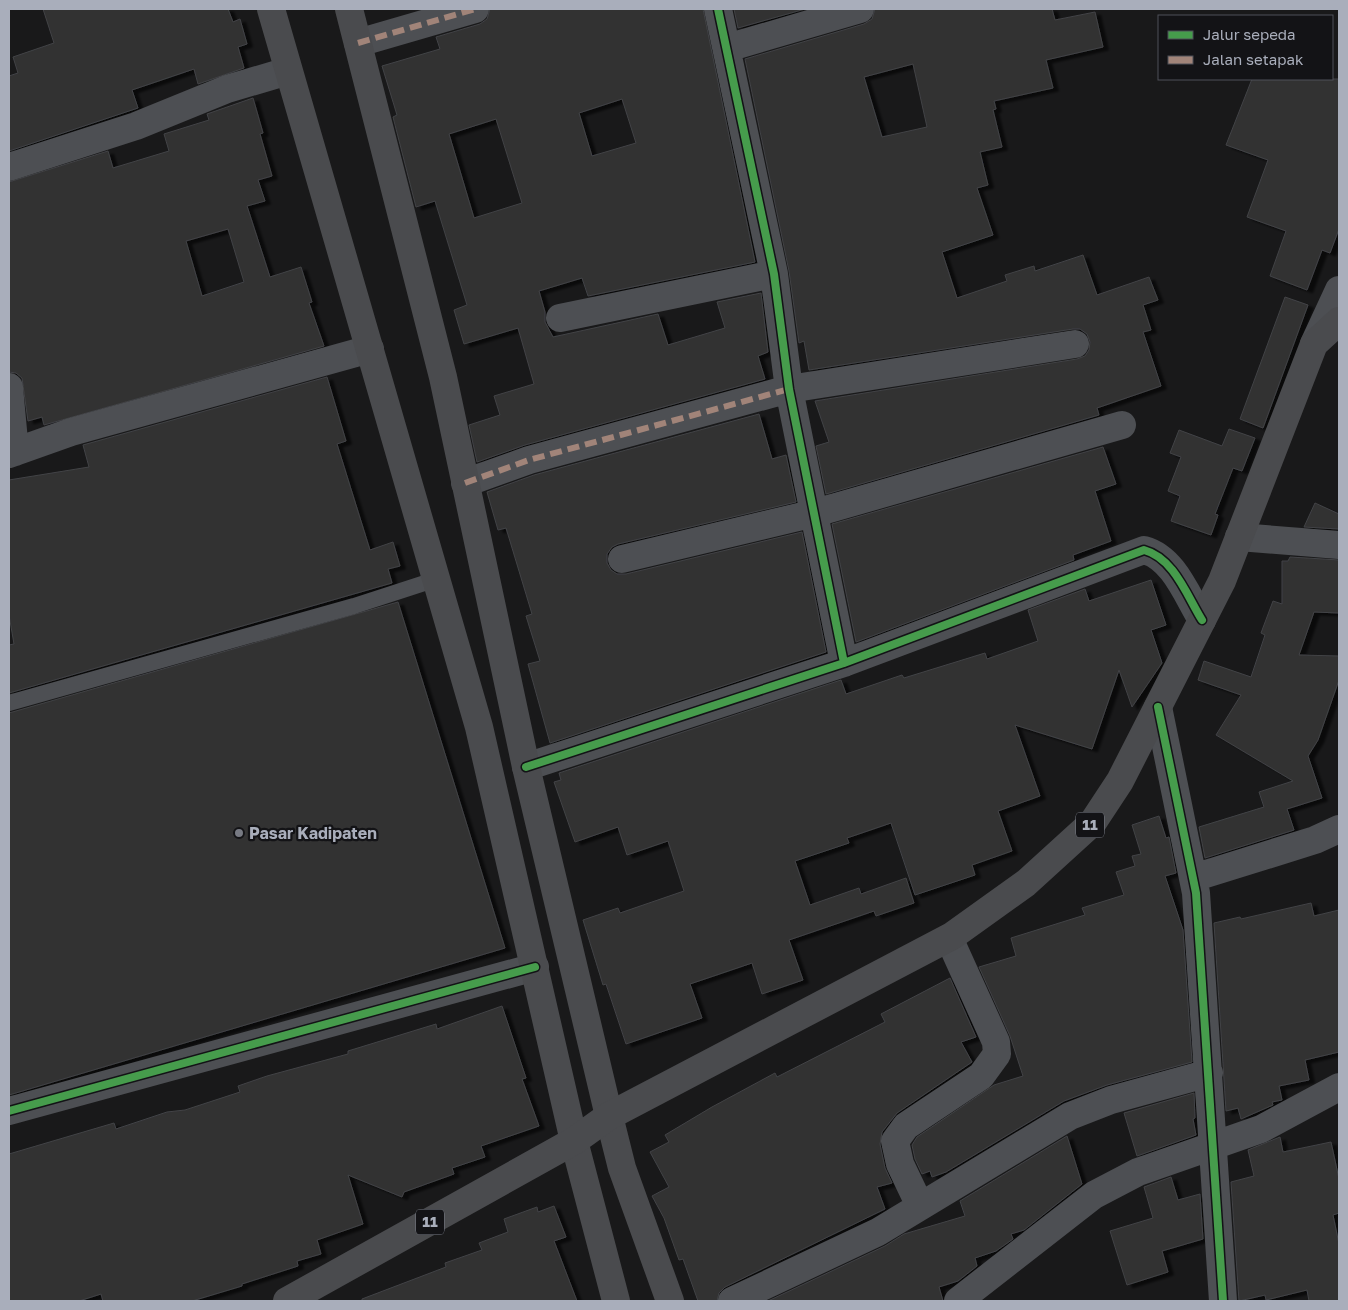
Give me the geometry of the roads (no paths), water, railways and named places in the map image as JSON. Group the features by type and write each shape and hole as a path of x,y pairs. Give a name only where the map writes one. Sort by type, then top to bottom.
{"main road":[{"path":"271,9 479,727 574,1141 614,1301"},
{"path":"350,9 443,377 526,767 609,1116 622,1168 670,1301"},
{"name":"11","path":"286,1301 574,1141 609,1116 949,938 1026,883 1093,822 1120,781 1222,581 1314,344 1339,321"}],"street":[{"path":"358,43 475,9"},
{"path":"718,9 774,274 789,389 844,663"},
{"path":"727,48 860,9"},
{"path":"9,168 136,126 228,89 288,71"},
{"path":"560,318 774,274"},
{"path":"1314,344 1339,290"},
{"path":"465,483 529,460 789,389 1075,344"},
{"path":"9,387 12,453 71,432 370,350"},
{"path":"622,559 814,513 1122,425"},
{"path":"1239,537 1339,545"},
{"path":"526,767 844,663 1144,550 1155,553 1166,561 1202,620"},
{"path":"1158,707 1196,893 1223,1301"},
{"path":"1193,878 1315,840 1339,829"},
{"path":"920,1206 900,1164 895,1141 906,1126 981,1076 997,1054 996,1042 949,938"},
{"path":"9,1111 535,967"},
{"path":"732,1301 878,1232 1070,1116 1111,1100 1209,1073"},
{"path":"958,1301 1094,1195 1138,1172 1261,1129 1339,1087"}],"lane":[{"path":"9,703 354,606 437,579"}],"place":[{"name":"Pasar Kadipaten","path":"239,833"}]}
